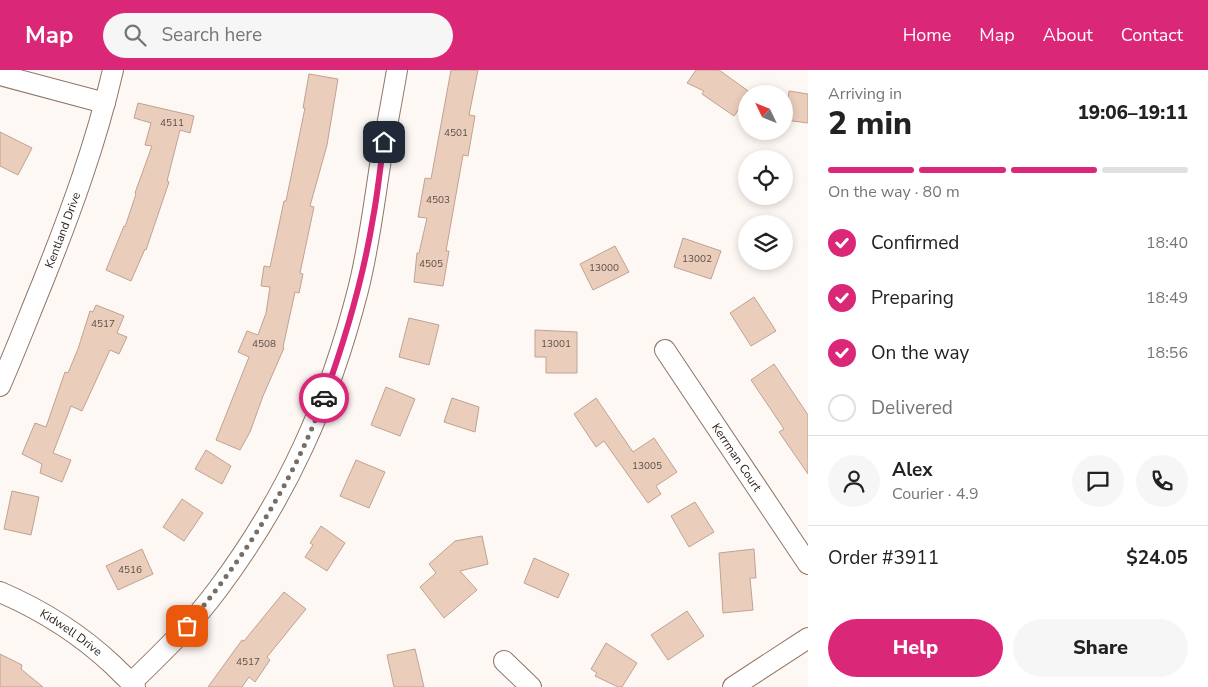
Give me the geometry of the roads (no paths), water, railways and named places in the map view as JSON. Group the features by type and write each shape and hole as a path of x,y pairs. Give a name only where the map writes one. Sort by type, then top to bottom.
{"street":[{"name":"Kentland Drive","path":"0,386 65,227 105,103 113,70"},
{"path":"133,685 218,590 254,538 286,484 314,426 338,358 359,289 397,70"},
{"path":"0,75 105,103"},
{"name":"Kerrman Court","path":"665,350 808,564"},
{"name":"Kidwell Drive","path":"0,592 61,624 98,651 133,685"},
{"path":"732,687 808,638"},
{"path":"504,661 531,687"}]}
